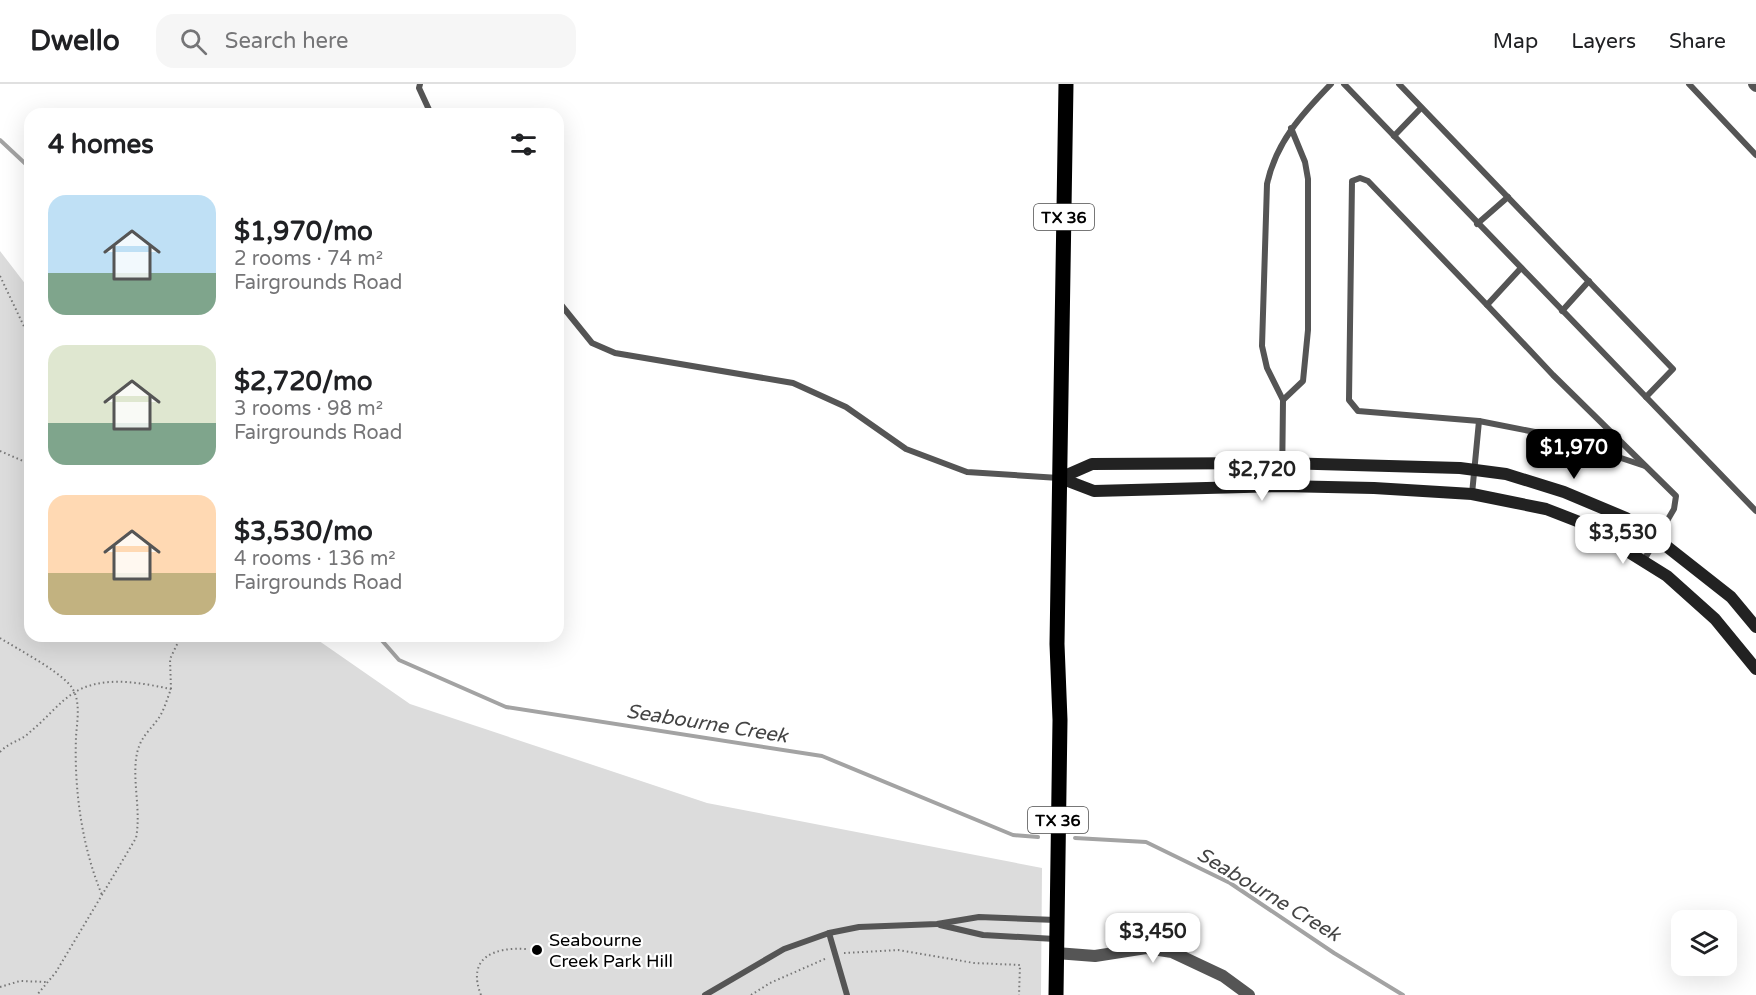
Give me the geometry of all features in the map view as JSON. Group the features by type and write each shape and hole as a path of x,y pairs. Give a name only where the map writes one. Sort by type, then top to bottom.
{"main road":[{"name":"TX 36","path":"1056,995 1066,84"}],"street":[{"path":"1060,478 1092,464 1282,463 1474,470 1506,474 1564,492 1626,518 1656,538 1731,597 1756,627"},
{"path":"1060,478 1094,491 1282,486 1472,494 1546,509 1582,523 1667,576 1715,619 1756,669"},
{"path":"1056,946 1095,956 1146,948 1172,952 1223,976 1249,995"}],"lane":[{"path":"420,84 428,108"},
{"path":"1282,486 1283,400 1267,368 1262,346 1267,184 1272,161 1291,128 1330,84"},
{"path":"1344,84 1756,512"},
{"path":"1399,84 1673,369 1646,397"},
{"path":"1689,84 1756,155"},
{"path":"1394,136 1421,108"},
{"path":"1283,400 1303,381 1308,330 1308,179 1305,162 1291,128"},
{"path":"1644,560 1674,508 1676,496 1368,181 1360,178 1352,181 1349,400 1351,406 1358,411 1479,421 1555,436 1645,466"},
{"path":"1478,224 1508,197"},
{"path":"1487,305 1521,268"},
{"path":"1562,311 1589,281"},
{"path":"564,308 592,343 615,353 793,383 846,407 906,449 968,472 1060,478"},
{"path":"1472,494 1479,421"},
{"path":"705,995 784,949 829,933 859,927 937,924 979,917 1056,920"},
{"path":"937,924 983,935 1056,946"},
{"path":"829,933 847,995"}],"path":[{"path":"0,276 24,326"},
{"path":"0,451 24,461"},
{"path":"0,638 69,684 78,700 76,741 78,792 89,864 102,895"},
{"path":"38,995 78,937 136,837 139,824 135,790 136,758 142,735 158,718 171,689 170,659 178,642"},
{"path":"0,752 9,743 25,737 74,692 110,681 171,689"},
{"path":"481,995 477,976 482,960 488,954 502,949 526,949"},
{"path":"751,995 787,974 836,955 852,951 898,950 974,963 1020,966 1019,995"},
{"path":"0,987 20,981 49,982"}],"shaded area":[{"path":"0,251 24,282 24,642 321,642 410,704 707,803 1042,868 1041,995 0,995"}],"waterway":[{"name":"Seabourne Creek","path":"0,140 24,162"},
{"name":"Seabourne Creek","path":"383,642 399,660 506,707 822,756 1013,835 1038,837"},
{"name":"Seabourne Creek","path":"1075,838 1146,842 1230,883 1334,953 1403,995"}],"place":[{"name":"Seabourne Creek Park Hill","path":"537,950"}]}
